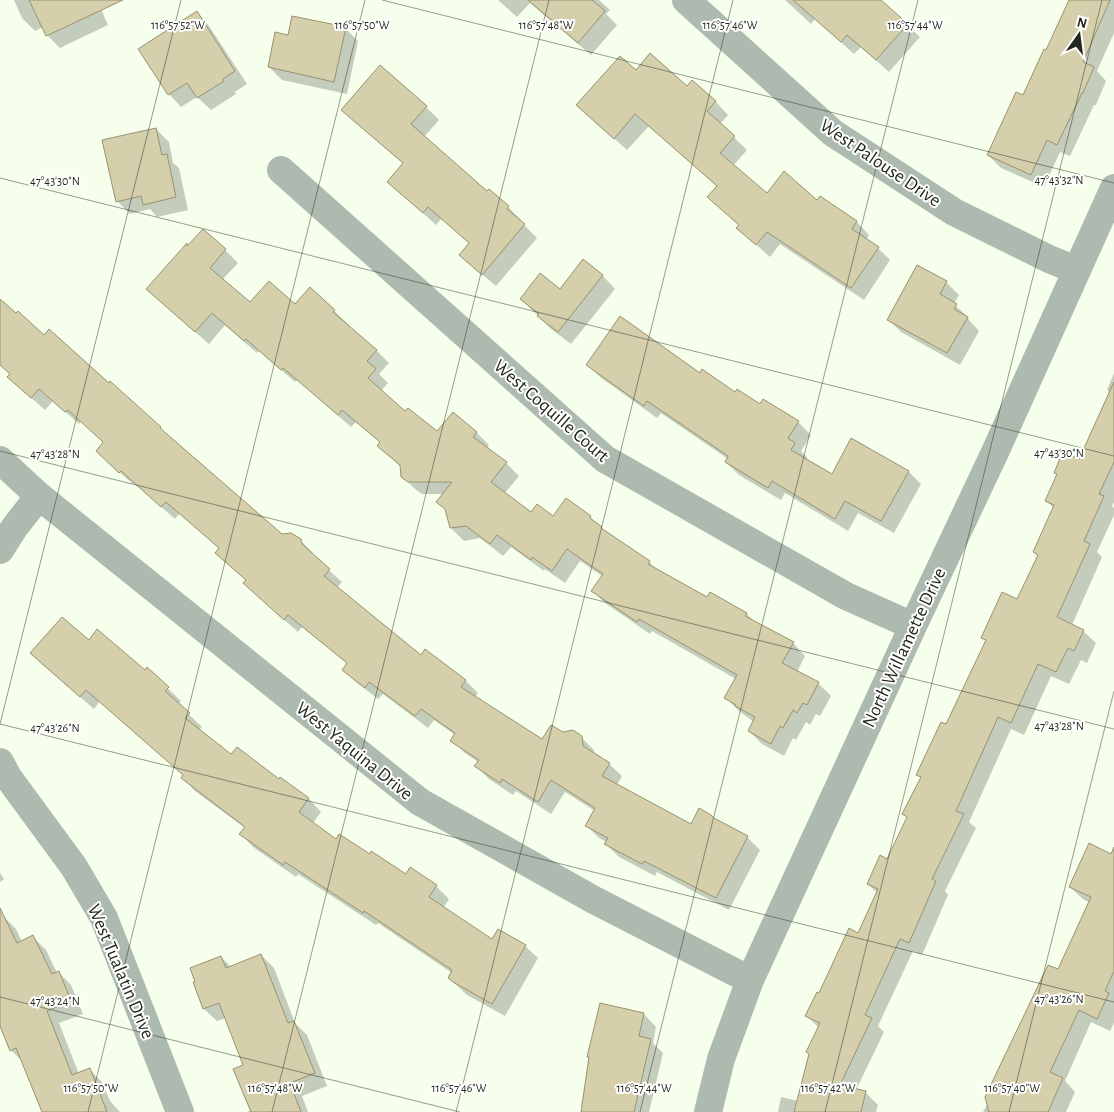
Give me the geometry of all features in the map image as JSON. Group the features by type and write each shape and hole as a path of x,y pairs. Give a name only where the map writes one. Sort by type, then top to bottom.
{"street":[{"name":"West Palouse Drive","path":"686,0 833,133 954,212 1049,259 1076,270"},
{"name":"West Coquille Court","path":"281,170 605,459 846,596 913,626"},
{"name":"North Willamette Drive","path":"708,1112 721,1059 750,980 996,450 1114,188"},
{"name":"West Yaquina Drive","path":"0,460 39,496 420,802 594,900 750,980"},
{"path":"0,550 14,528 39,496"},
{"name":"West Tualatin Drive","path":"0,762 8,777 74,868 104,918 180,1112"}],"building":[{"path":"29,0 123,0 46,36"},
{"path":"528,0 592,0 605,11 578,43"},
{"path":"793,0 881,0 908,24 876,60 847,35 841,42"},
{"path":"1069,0 1110,0 1083,62 1094,67 1083,93 1057,145 1047,140 1031,175 987,155 1016,92 1023,95"},
{"path":"197,11 235,71 223,79 224,81 197,98 187,83 168,95 138,49"},
{"path":"292,16 346,27 334,82 268,67 275,32 288,35"},
{"path":"650,53 687,86 692,80 716,101 707,111 735,136 720,153 767,193 784,171 817,200 820,196 857,221 852,229 879,247 851,288 767,232 756,245 736,228 739,225 707,197 717,186 635,114 614,139 576,105 620,56 636,70"},
{"path":"380,65 427,106 411,124 487,191 489,189 509,206 507,209 525,224 482,275 459,255 469,243 428,207 423,213 387,182 403,163 341,110"},
{"path":"156,128 162,155 167,154 176,197 143,205 141,196 116,202 102,140"},
{"path":"203,229 226,249 210,268 250,302 269,281 295,304 310,287 335,310 333,312 377,350 367,361 376,369 368,378 405,411 408,408 437,431 453,412 477,432 473,437 507,462 491,482 531,512 537,504 553,516 566,498 591,516 590,518 601,528 650,561 648,564 707,597 710,592 747,613 745,616 794,642 782,663 819,682 807,705 803,703 797,713 793,710 783,728 780,726 771,744 748,731 755,717 724,698 737,675 639,619 637,622 591,591 603,574 567,549 552,571 532,557 531,560 497,535 490,544 466,526 450,528 445,509 436,502 452,482 408,482 401,477 400,465 377,446 380,442 342,410 338,415 283,368 281,370 246,339 244,341 212,313 195,332 146,289 187,243 187,246"},
{"path":"583,259 603,275 558,332 537,316 539,314 520,299 540,273 560,289"},
{"path":"917,265 947,281 940,294 957,304 954,309 968,317 947,353 887,320"},
{"path":"0,299 16,313 18,311 44,335 49,329 282,534 291,533 301,539 302,544 330,569 324,576 421,655 425,649 466,680 461,687 542,739 551,725 563,732 573,730 582,736 583,746 610,763 602,776 691,824 699,808 748,836 716,898 644,861 642,864 604,844 608,838 585,826 595,808 551,780 538,802 502,779 500,783 474,766 479,760 450,741 455,733 421,709 415,716 369,682 365,688 342,670 347,663 288,615 284,620 243,583 246,580 215,553 219,548 166,502 161,507 121,471 119,473 96,451 103,442 68,410 65,412 39,389 31,398 7,377 10,374 0,365"},
{"path":"620,316 700,373 702,369 735,392 737,389 760,404 763,399 799,421 788,438 795,443 791,450 832,474 851,438 909,471 881,521 845,501 835,519 772,481 768,488 725,462 728,456 647,401 644,406 586,365"},
{"path":"1114,382 1114,462 1099,494 1104,496 1084,541 1090,544 1057,617 1084,630 1074,651 1068,648 1056,672 1038,664 1011,723 998,717 956,811 964,814 932,879 936,881 909,943 900,939 865,1015 872,1018 840,1085 866,1091 861,1112 794,1112 809,1054 806,1052 820,1023 805,1016 817,992 819,993 849,928 858,933 878,889 867,884 880,855 887,859 907,817 902,814 921,777 916,775 941,722 946,724 986,640 981,638 1002,592 1017,599 1038,555 1033,552 1054,505 1045,501 1057,474 1054,473 1063,451 1079,459"},
{"path":"62,617 89,640 97,629 145,670 147,667 169,687 165,691 190,713 185,718 231,754 237,747 279,779 280,777 309,798 299,812 336,839 339,834 370,854 371,851 406,874 410,867 437,885 429,897 492,939 498,929 526,945 492,1004 448,978 452,970 364,911 363,913 285,862 283,865 239,834 245,827 181,778 183,775 86,690 80,697 30,653"},
{"path":"1089,843 1111,854 1114,847 1114,971 1105,991 1109,993 1097,1019 1079,1010 1050,1072 1063,1078 1048,1112 989,1112 985,1097 1048,965 1058,969 1091,897 1069,887"},
{"path":"0,908 17,943 33,935 52,974 59,971 71,1001 47,1011 72,1075 90,1068 107,1112 42,1112 16,1048 10,1051 0,1026"},
{"path":"261,954 288,1023 294,1021 315,1073 290,1083 301,1112 251,1112 233,1069 243,1065 219,1003 203,1009 193,982 195,982 190,968 221,956 226,968"},
{"path":"600,1003 644,1013 639,1036 651,1039 634,1112 581,1112 589,1057 587,1057"}]}
